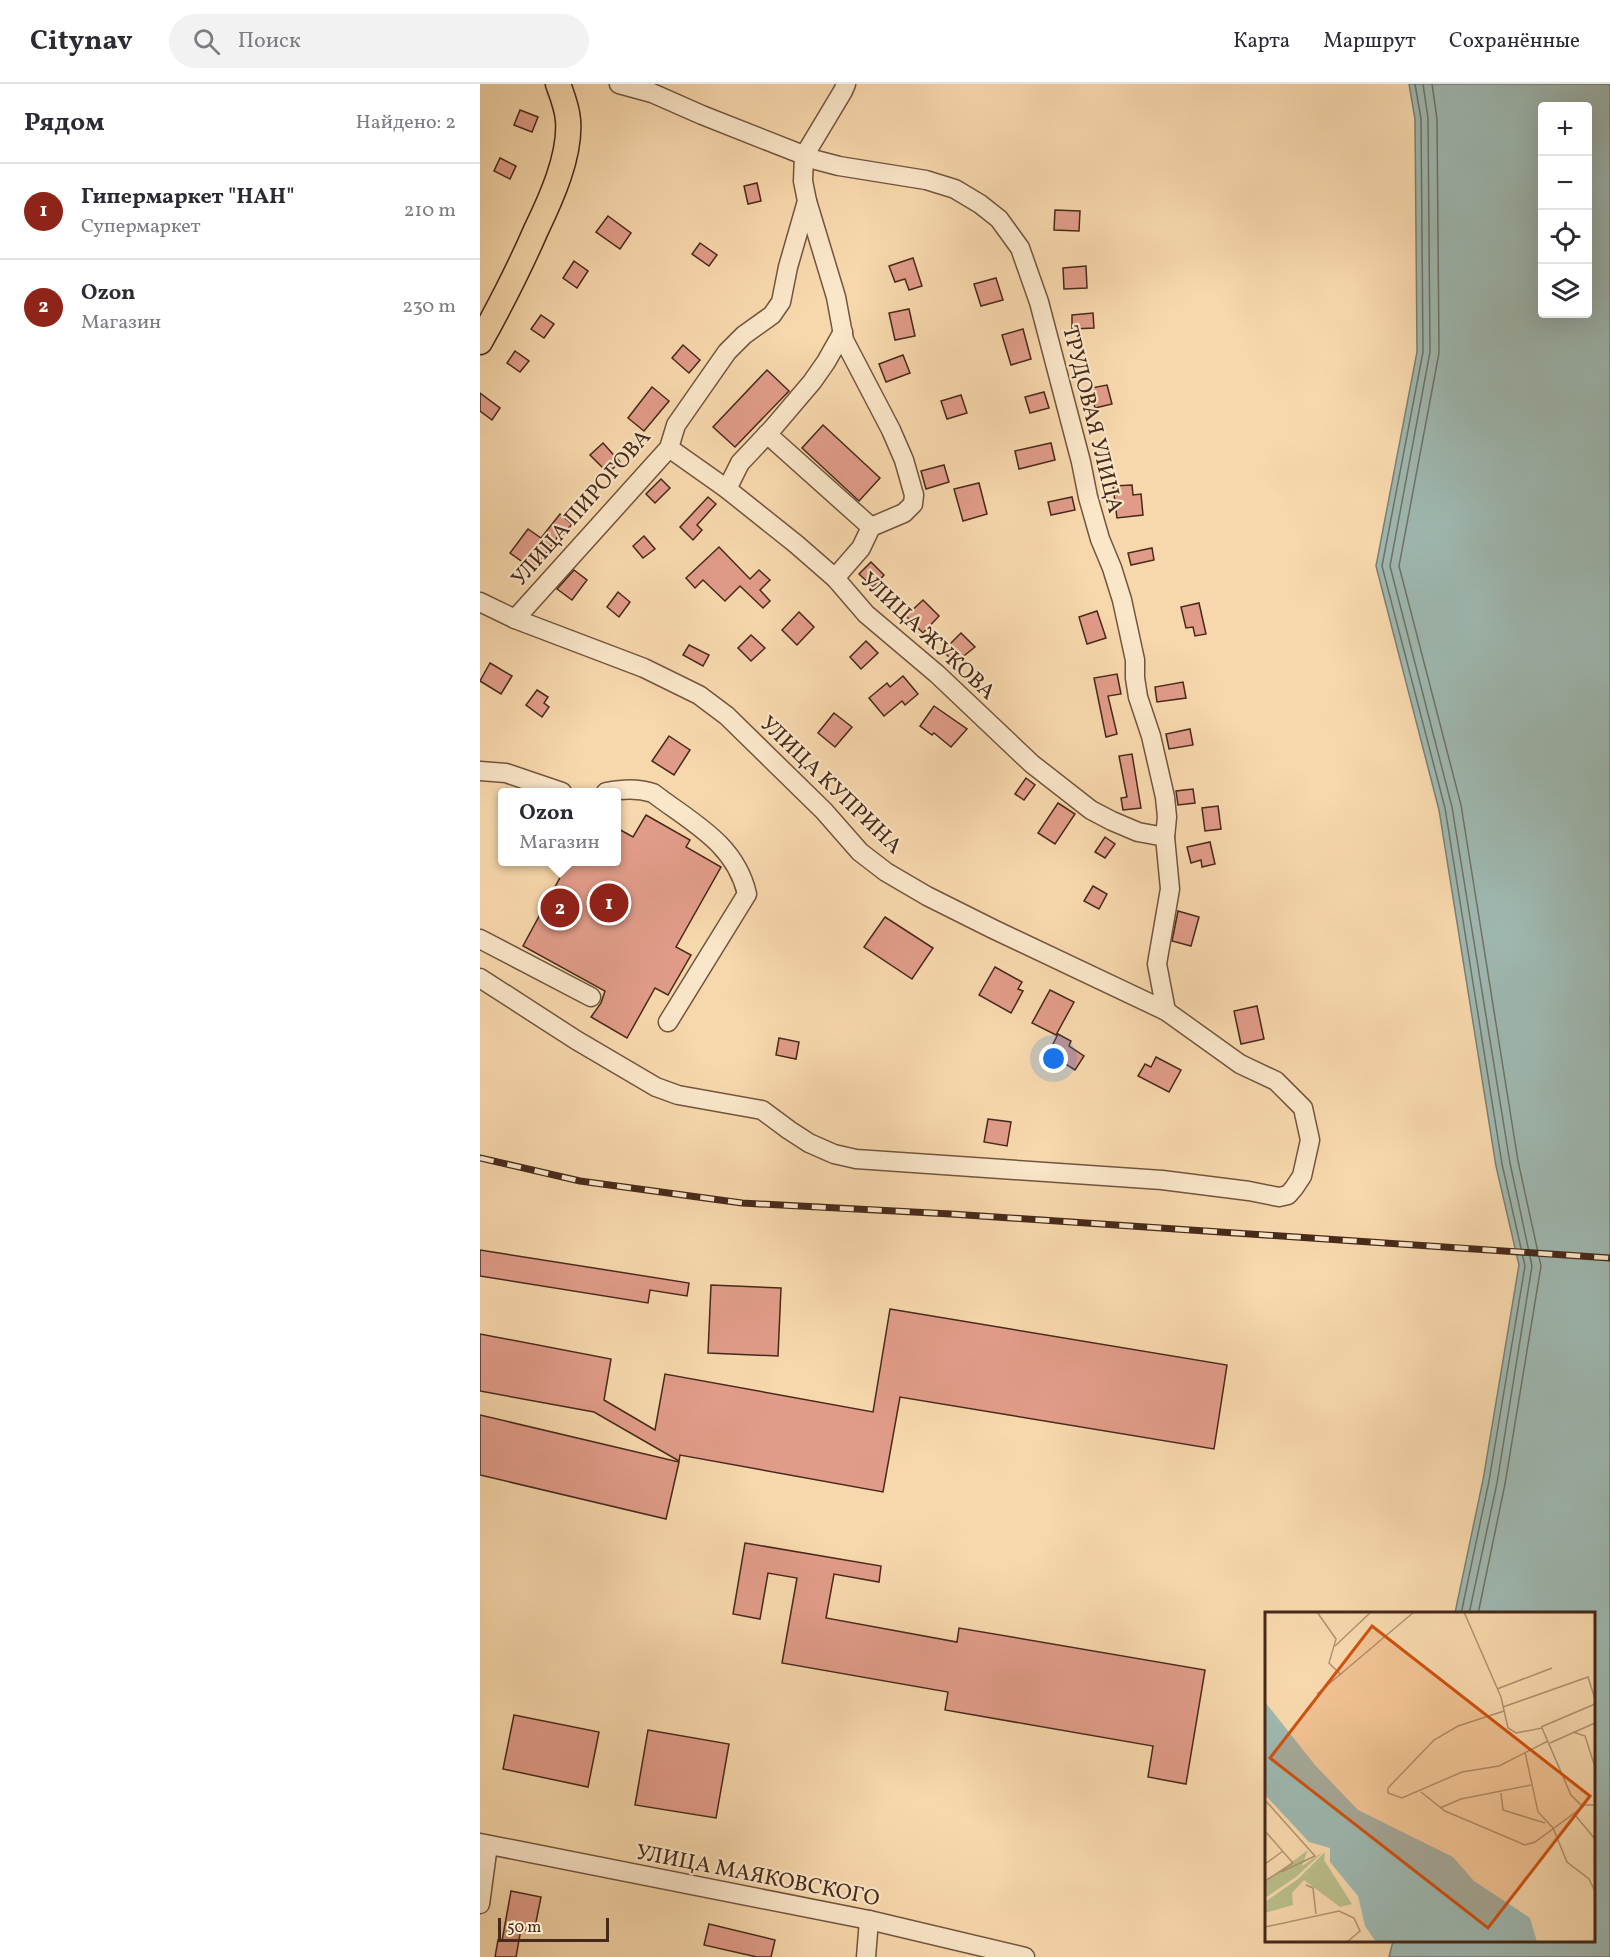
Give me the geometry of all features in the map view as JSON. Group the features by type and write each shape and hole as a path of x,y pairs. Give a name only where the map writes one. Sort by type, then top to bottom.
{"main road":[{"path":"480,342 520,267 552,197 567,141 568,119 558,84"}],"street":[{"name":"ТРУДОВАЯ УЛИЦА","path":"619,84 645,88 804,156 839,166 927,180 955,189 999,219 1020,248 1039,302 1100,539 1122,600 1136,660 1137,697 1151,736 1165,797 1167,817 1165,837 1170,889 1157,963 1166,1011"},
{"path":"804,156 846,84"},
{"name":"УЛИЦА ПИРОГОВА","path":"515,619 669,448 676,425 728,352 744,335 772,315 781,302 788,267 807,201 803,181 804,156"},
{"path":"807,201 836,297 844,340 891,430 904,460 914,495 913,504 904,513 871,527 861,548 835,578"},
{"path":"727,489 740,463 812,382 843,332"},
{"path":"767,434 871,527"},
{"name":"УЛИЦА ЖУКОВА","path":"669,448 727,489 796,544 835,578 867,614 937,674 1032,764 1091,810 1105,818 1138,832 1165,837"},
{"name":"УЛИЦА КУПРИНА","path":"480,602 515,619 644,668 699,695 727,716 824,811 860,852 886,872 965,915 1166,1011 1240,1064 1276,1081 1304,1108 1310,1140 1306,1162 1302,1176 1294,1188 1287,1195 1279,1197 1249,1191 1093,1174 856,1160 834,1154 809,1143 762,1110 678,1095 656,1087 576,1040 480,978"},
{"path":"480,771 506,773 550,788"},
{"path":"621,789 640,789 653,793 723,846 743,879 747,894 668,1022"},
{"path":"480,939 591,997"},
{"path":"480,1904 484,1844"},
{"name":"УЛИЦА МАЯКОВСКОГО","path":"484,1844 869,1920 1025,1957"},
{"path":"866,1957 869,1920"}],"water":[{"path":"1409,84 1610,84 1610,1957 1389,1957 1393,1942 1595,1942 1595,1612 1455,1612 1483,1480 1519,1265 1496,1166 1439,810 1376,566 1417,352 1415,119"}],"building":[{"path":"520,110 538,117 532,132 514,125"},
{"path":"500,158 516,166 510,179 494,171"},
{"path":"757,183 761,201 748,204 744,186"},
{"path":"1055,210 1080,211 1079,231 1054,230"},
{"path":"608,216 631,233 620,249 596,232"},
{"path":"700,243 717,255 709,266 692,254"},
{"path":"913,258 922,286 909,290 905,279 895,282 889,266"},
{"path":"574,261 588,271 577,288 563,278"},
{"path":"1086,266 1087,288 1064,289 1063,268"},
{"path":"996,278 1003,300 981,306 974,284"},
{"path":"909,309 915,336 895,340 889,313"},
{"path":"1093,313 1094,328 1072,329 1072,315"},
{"path":"541,315 554,324 544,338 531,329"},
{"path":"1023,329 1031,359 1011,365 1002,335"},
{"path":"683,345 700,360 689,373 672,358"},
{"path":"515,351 529,361 520,372 507,363"},
{"path":"903,355 910,373 886,382 879,364"},
{"path":"767,370 789,391 735,447 713,427"},
{"path":"1107,385 1112,404 1095,408 1091,388"},
{"path":"652,387 669,401 644,431 628,418"},
{"path":"1044,392 1049,408 1030,413 1025,397"},
{"path":"480,393 500,408 492,420 480,411"},
{"path":"961,395 967,413 947,419 941,401"},
{"path":"823,425 880,478 859,501 802,448"},
{"path":"603,443 620,462 608,473 590,455"},
{"path":"1051,443 1055,460 1019,469 1015,451"},
{"path":"944,465 949,482 926,489 921,471"},
{"path":"661,479 670,488 655,503 646,494"},
{"path":"979,483 987,514 963,521 954,489"},
{"path":"1132,485 1133,495 1141,494 1143,515 1117,518 1113,486"},
{"path":"708,497 716,504 697,525 702,530 693,540 680,527"},
{"path":"1072,497 1075,510 1051,515 1048,502"},
{"path":"560,514 572,524 564,534 561,532 534,570 510,553 528,529 541,538"},
{"path":"644,536 655,549 643,558 633,546"},
{"path":"719,547 750,579 759,570 770,580 760,590 770,601 763,608 740,586 725,601 703,580 695,588 686,578"},
{"path":"1152,548 1154,560 1131,565 1128,553"},
{"path":"871,562 884,575 873,587 859,574"},
{"path":"574,570 587,580 572,600 557,589"},
{"path":"618,592 630,602 619,617 607,607"},
{"path":"923,600 939,616 923,633 906,616"},
{"path":"1199,603 1206,634 1195,636 1193,627 1186,628 1181,607"},
{"path":"1097,611 1106,638 1087,644 1079,617"},
{"path":"799,612 814,627 797,645 782,630"},
{"path":"961,633 975,647 955,663 943,651"},
{"path":"751,635 765,648 751,661 738,648"},
{"path":"866,641 878,653 861,669 850,657"},
{"path":"689,645 709,655 703,666 683,655"},
{"path":"490,663 512,676 501,694 480,681"},
{"path":"1117,674 1121,694 1108,696 1117,734 1106,737 1094,678"},
{"path":"903,676 918,694 905,705 902,701 884,716 869,698 887,683 890,687"},
{"path":"1183,682 1186,698 1157,702 1155,687"},
{"path":"537,690 548,697 544,703 549,707 542,717 526,705"},
{"path":"934,706 967,729 951,747 934,733 932,735 920,726"},
{"path":"834,713 852,727 835,747 818,733"},
{"path":"1190,729 1193,745 1169,749 1166,734"},
{"path":"669,736 690,750 674,775 652,761"},
{"path":"1132,754 1141,808 1123,810 1121,798 1127,797 1119,756"},
{"path":"1026,778 1035,785 1024,800 1015,794"},
{"path":"1193,789 1195,803 1178,805 1176,791"},
{"path":"1058,803 1075,814 1055,844 1038,833"},
{"path":"1218,806 1221,829 1205,831 1202,808"},
{"path":"646,815 690,840 686,847 721,867 676,947 691,955 668,995 655,988 627,1038 591,1017 601,1003 605,991 523,946 566,866 621,866 621,830 633,837"},
{"path":"1105,837 1115,844 1105,858 1095,852"},
{"path":"1210,842 1215,864 1202,867 1201,860 1191,863 1187,847"},
{"path":"1093,886 1107,894 1099,909 1084,901"},
{"path":"1178,911 1199,917 1191,946 1172,941"},
{"path":"885,917 933,948 912,979 864,947"},
{"path":"995,967 1022,982 1018,989 1023,991 1011,1013 979,995"},
{"path":"1050,990 1074,1002 1056,1035 1032,1023"},
{"path":"1257,1006 1264,1039 1241,1044 1234,1011"},
{"path":"1058,1034 1071,1041 1069,1046 1084,1056 1075,1070 1061,1061 1058,1067 1045,1060"},
{"path":"779,1038 799,1042 796,1059 776,1055"},
{"path":"1156,1057 1181,1070 1169,1092 1138,1076 1145,1064 1151,1067"},
{"path":"988,1119 1011,1122 1007,1146 984,1142"},
{"path":"480,1250 689,1283 687,1296 650,1290 648,1303 480,1276"},
{"path":"711,1285 781,1288 778,1356 708,1353"},
{"path":"890,1309 1227,1365 1214,1449 900,1397 883,1492 680,1455 679,1461 594,1412 480,1391 480,1334 611,1359 604,1400 655,1430 665,1374 873,1412"},
{"path":"480,1415 679,1462 666,1519 480,1475"},
{"path":"745,1543 881,1566 879,1582 834,1574 826,1618 957,1642 959,1628 1205,1670 1186,1784 1148,1777 1153,1746 945,1710 948,1692 782,1663 797,1578 768,1573 760,1619 733,1614"},
{"path":"514,1715 599,1732 588,1787 503,1769"},
{"path":"648,1730 729,1744 716,1818 635,1805"},
{"path":"511,1891 541,1897 534,1932 521,1929 516,1957 495,1957 498,1940 502,1941"},
{"path":"709,1924 775,1940 771,1957 757,1957 704,1945"}],"railway":[{"path":"480,1158 580,1181 742,1203 951,1214 1610,1258"}],"place":[{"name":"Гипермаркет \"НАН\"","path":"609,903"},
{"name":"Ozon","path":"560,908"}]}
